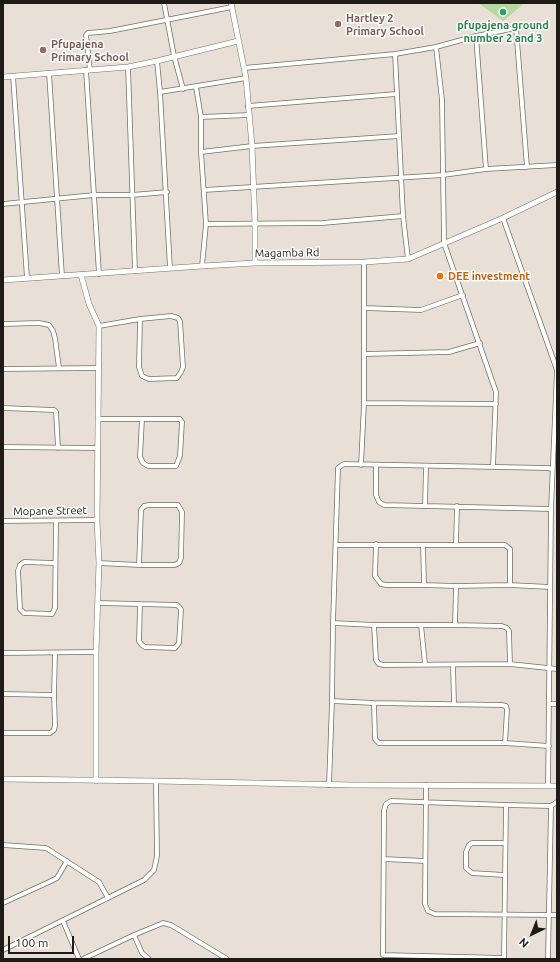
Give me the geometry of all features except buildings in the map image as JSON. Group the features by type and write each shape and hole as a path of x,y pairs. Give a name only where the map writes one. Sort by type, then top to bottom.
{"street":[{"path":"164,3 174,56 183,89"},
{"path":"99,274 86,35 88,33 110,32 231,5 246,78 252,146 255,263"},
{"path":"244,68 395,54 436,48 476,36 516,28 527,167"},
{"path":"476,36 486,170"},
{"path":"3,77 128,67 238,41"},
{"path":"436,48 442,100 444,244 496,392 493,467"},
{"path":"395,54 403,216 408,259"},
{"path":"157,61 167,192 170,268"},
{"path":"128,67 135,271"},
{"path":"49,73 62,276"},
{"path":"13,76 27,278"},
{"path":"160,92 246,78"},
{"path":"196,87 201,117 201,152 206,224 202,266"},
{"path":"248,106 396,94"},
{"path":"201,117 249,115"},
{"path":"201,152 252,146 399,136"},
{"path":"204,190 443,175 486,170 557,165"},
{"path":"3,204 94,195 132,195 167,192"},
{"name":"Magamba Rd","path":"3,280 255,263 364,262 408,259 503,218 557,192"},
{"path":"206,224 322,223 403,216"},
{"path":"503,218 557,370 551,509 548,786"},
{"path":"361,465 364,403 364,262"},
{"path":"81,275 89,304 99,326 97,448 97,520 99,563 96,652 96,781"},
{"path":"364,308 421,310 462,295"},
{"path":"99,326 140,320 171,316 178,318 180,320 183,367 177,378 149,379 142,376 139,368 140,320"},
{"path":"3,324 39,323 49,325 55,338 59,368"},
{"path":"364,354 449,352 480,343"},
{"path":"3,369 98,368"},
{"path":"364,403 496,404"},
{"path":"3,408 54,410 56,412 58,448"},
{"path":"98,419 142,419 180,419 182,422 180,456 176,466 148,466 143,463 140,457 142,419"},
{"path":"3,447 97,448"},
{"path":"329,785 338,468 344,464 376,466 548,468 552,470"},
{"path":"376,466 376,495 380,502 384,505 551,509"},
{"path":"425,506 426,466"},
{"path":"99,563 139,565 175,565 179,563 181,558 182,512 178,505 149,504 144,506 141,510 139,565"},
{"path":"456,506 456,545"},
{"name":"Mopane Street","path":"3,521 97,520"},
{"path":"55,563 24,562 20,565 18,571 20,609 24,613 52,614 55,608 56,521"},
{"path":"376,544 375,576 381,584 456,586 510,585 550,587"},
{"path":"336,545 505,545 510,549 510,585"},
{"path":"423,545 424,585"},
{"path":"455,625 456,586"},
{"path":"98,603 140,604 177,605 180,608 179,643 175,648 145,647 142,645 139,641 140,604"},
{"path":"333,623 374,625 502,626 507,628 509,631 510,664"},
{"path":"374,625 376,660 379,664 510,664 557,669"},
{"path":"421,625 425,664"},
{"path":"3,653 96,652"},
{"path":"3,733 50,733 54,730 55,653"},
{"path":"453,665 454,704"},
{"path":"3,694 54,695"},
{"path":"332,701 502,705 506,706 507,710 505,743"},
{"path":"374,703 374,739 379,743 505,743 549,746"},
{"path":"550,704 557,704"},
{"path":"3,780 156,781 329,785 557,786"},
{"path":"3,950 144,880 154,870 157,856 156,781"},
{"path":"426,786 425,904 428,911 435,914 505,916 557,915"},
{"path":"506,804 504,958 383,955 384,810 386,804 391,801 506,804 551,806 557,802"},
{"path":"548,959 551,806"},
{"path":"504,875 472,874 466,868 466,852 469,845 472,843 505,843"},
{"path":"3,845 46,848 99,882 108,898"},
{"path":"384,860 425,861"},
{"path":"3,903 57,878 67,861"},
{"path":"63,921 79,959"},
{"path":"83,959 134,935 163,924 171,925 227,959"},
{"path":"134,935 142,953 149,959"}],"green space":[{"name":"pfupajena ground number 2 and 3","path":"478,3 525,3 503,21"}],"place":[{"name":"pfupajena ground number 2 and 3","path":"503,12"},
{"name":"Hartley 2 Primary School","path":"338,24"},
{"name":"Pfupajena Primary School","path":"43,50"},
{"name":"DEE investment","path":"440,276"}]}
